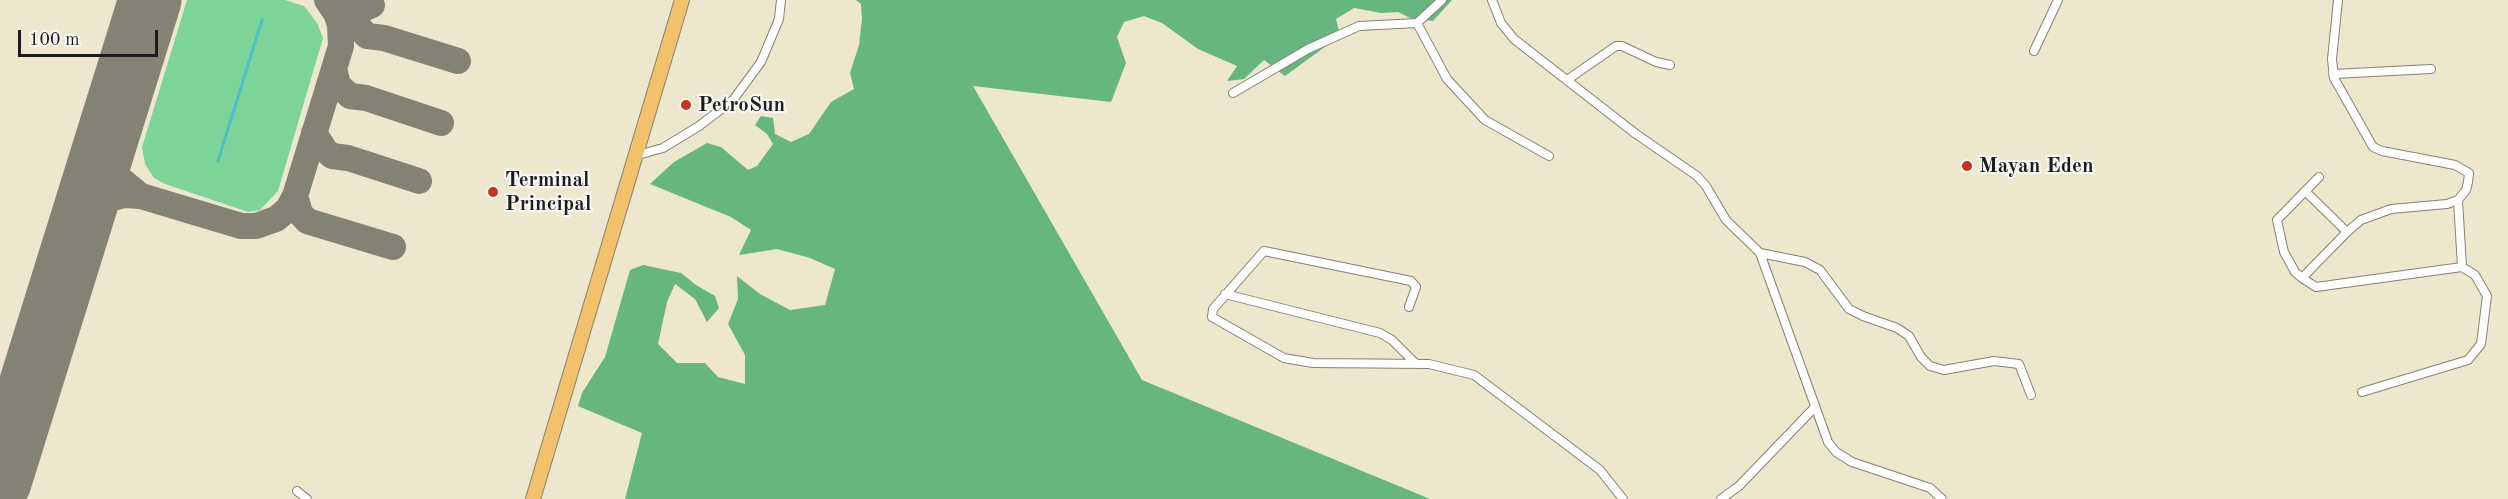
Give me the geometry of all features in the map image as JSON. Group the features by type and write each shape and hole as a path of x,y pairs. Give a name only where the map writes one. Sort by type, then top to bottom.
{"main road":[{"path":"533,499 682,0"}],"street":[{"path":"634,157 663,148 699,126 733,100 761,62 779,19 781,0"},
{"path":"1233,93 1308,49 1359,26 1417,23 1442,0"},
{"path":"1492,0 1501,23 1514,39 1636,134 1697,176 1707,186 1726,220 1760,253 1828,442 1836,452 1871,470 1930,488 1942,499"},
{"path":"2034,51 2058,0"},
{"path":"2302,278 2361,220 2391,209 2447,204 2458,200 2466,190 2469,173 2456,165 2382,151 2373,147 2333,74 2332,59 2338,0"},
{"path":"1417,23 1448,79 1485,120 1548,156"},
{"path":"1567,80 1616,46 1622,46 1656,62 1670,65"},
{"path":"2333,74 2431,69"},
{"path":"2319,177 2277,220 2284,252 2295,272 2302,278 2316,287 2462,267 2475,275 2487,296 2481,344 2475,354 2457,365 2362,392"},
{"path":"2305,191 2347,232"},
{"path":"2458,200 2462,267"},
{"path":"1409,307 1416,287 1411,281 1264,251 1213,309 1212,317 1284,358 1313,363 1415,363 1474,375 1600,470 1623,499"},
{"path":"1760,253 1805,262 1820,270 1849,309 1897,328 1909,336 1921,357 1930,366 1944,370 1994,362 2019,364 2031,395"},
{"path":"1225,294 1380,333 1392,340 1415,363"},
{"path":"1721,499 1739,486 1815,407"},
{"path":"297,491 307,499"}],"green space":[{"path":"187,0 285,0 304,6 317,23 323,38 278,191 260,210 248,212 165,184 154,178 145,164 142,147"},
{"path":"856,0 1452,0 1433,21 1410,18 1398,12 1381,13 1354,8 1336,19 1340,36 1285,76 1264,60 1244,79 1227,81 1237,66 1198,49 1162,23 1144,16 1124,22 1117,37 1126,63 1111,102 973,86 1142,380 1430,499 625,499 642,433 578,406 582,393 605,357 630,270 643,265 681,273 715,296 719,308 707,322 695,299 675,284 667,302 658,344 677,363 705,363 718,377 745,384 745,355 728,324 738,299 737,276 760,294 790,310 825,305 835,269 810,258 777,249 739,255 751,230 731,217 650,184 674,162 707,143 721,147 748,170 757,166 773,144 767,134 755,125 761,116 773,118 775,134 791,142 809,134 831,102 854,89 850,73 859,45 862,19 861,4"}],"waterway":[{"path":"218,161 262,20"}],"taxiway":[{"path":"75,238 93,209 106,200 124,195 141,196 241,226 256,226 276,219 288,209 295,196 341,46 340,25 336,13 327,0"},
{"path":"336,2 367,36 384,38 458,61"},
{"path":"344,34 352,19 361,10 372,5"},
{"path":"334,69 338,85 350,96 366,98 441,123"},
{"path":"108,131 109,153 113,167 120,179 141,196"},
{"path":"314,133 325,150 332,156 348,158 419,181"},
{"path":"295,196 300,213 307,221 393,247"}],"runway":[{"path":"0,482 150,0"}],"place":[{"name":"PetroSun","path":"686,105"},
{"name":"Mayan Eden","path":"1967,166"},
{"name":"Terminal Principal","path":"493,192"}]}
